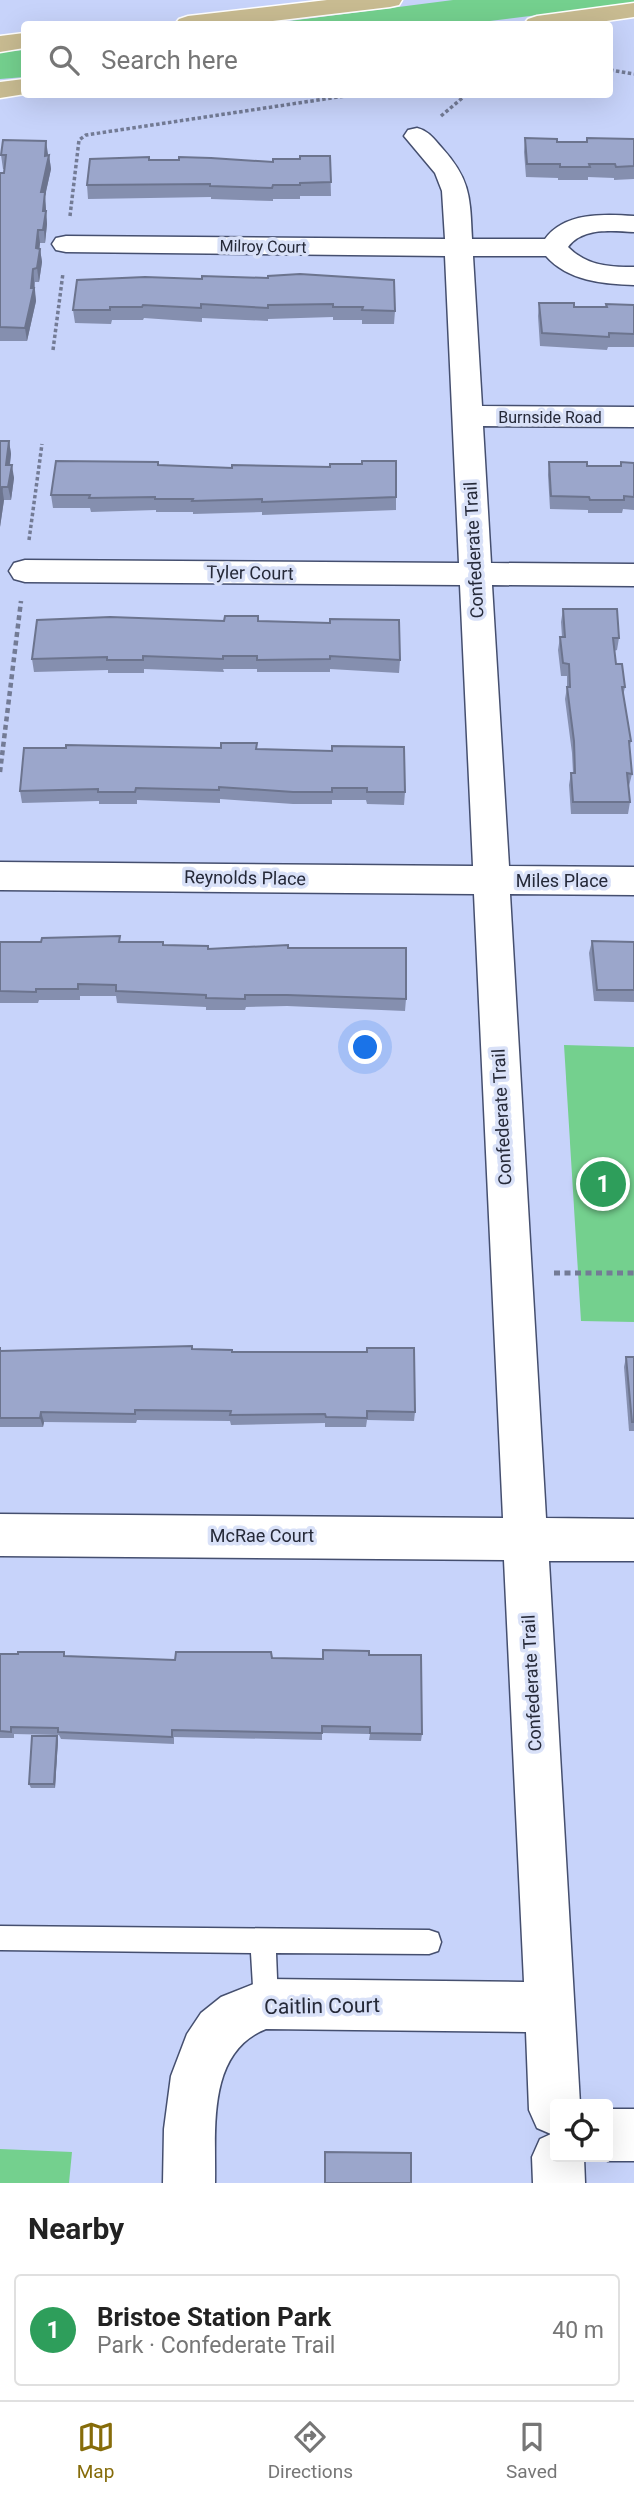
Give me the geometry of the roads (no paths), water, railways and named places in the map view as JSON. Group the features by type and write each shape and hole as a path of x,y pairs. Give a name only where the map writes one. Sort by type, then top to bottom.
{"main road":[{"path":"213,21 390,0"},
{"path":"558,21 634,10"},
{"path":"0,44 21,41"},
{"path":"0,90 21,87"}],"street":[{"name":"Confederate Trail","path":"417,136 448,171 455,188 554,2099"},
{"path":"634,223 597,224 569,230 558,239 554,248 561,258 575,268 610,276 634,276"},
{"name":"Milroy Court","path":"66,244 554,248"},
{"name":"Burnside Road","path":"467,416 634,417"},
{"name":"Tyler Court","path":"24,570 634,575"},
{"name":"Reynolds Place","path":"0,876 490,880"},
{"name":"Miles Place","path":"490,880 634,881"},
{"name":"McRae Court","path":"0,1535 634,1540"},
{"name":"Caitlin Court","path":"189,2183 191,2100 198,2066 222,2028 237,2014 266,2004 550,2007"},
{"path":"613,2135 634,2135"},
{"path":"558,2162 559,2183"}],"lane":[{"path":"0,1938 429,1942"},
{"path":"263,1940 266,2004"}],"place":[{"name":"Bristoe Station Park","path":"603,1184"}]}
